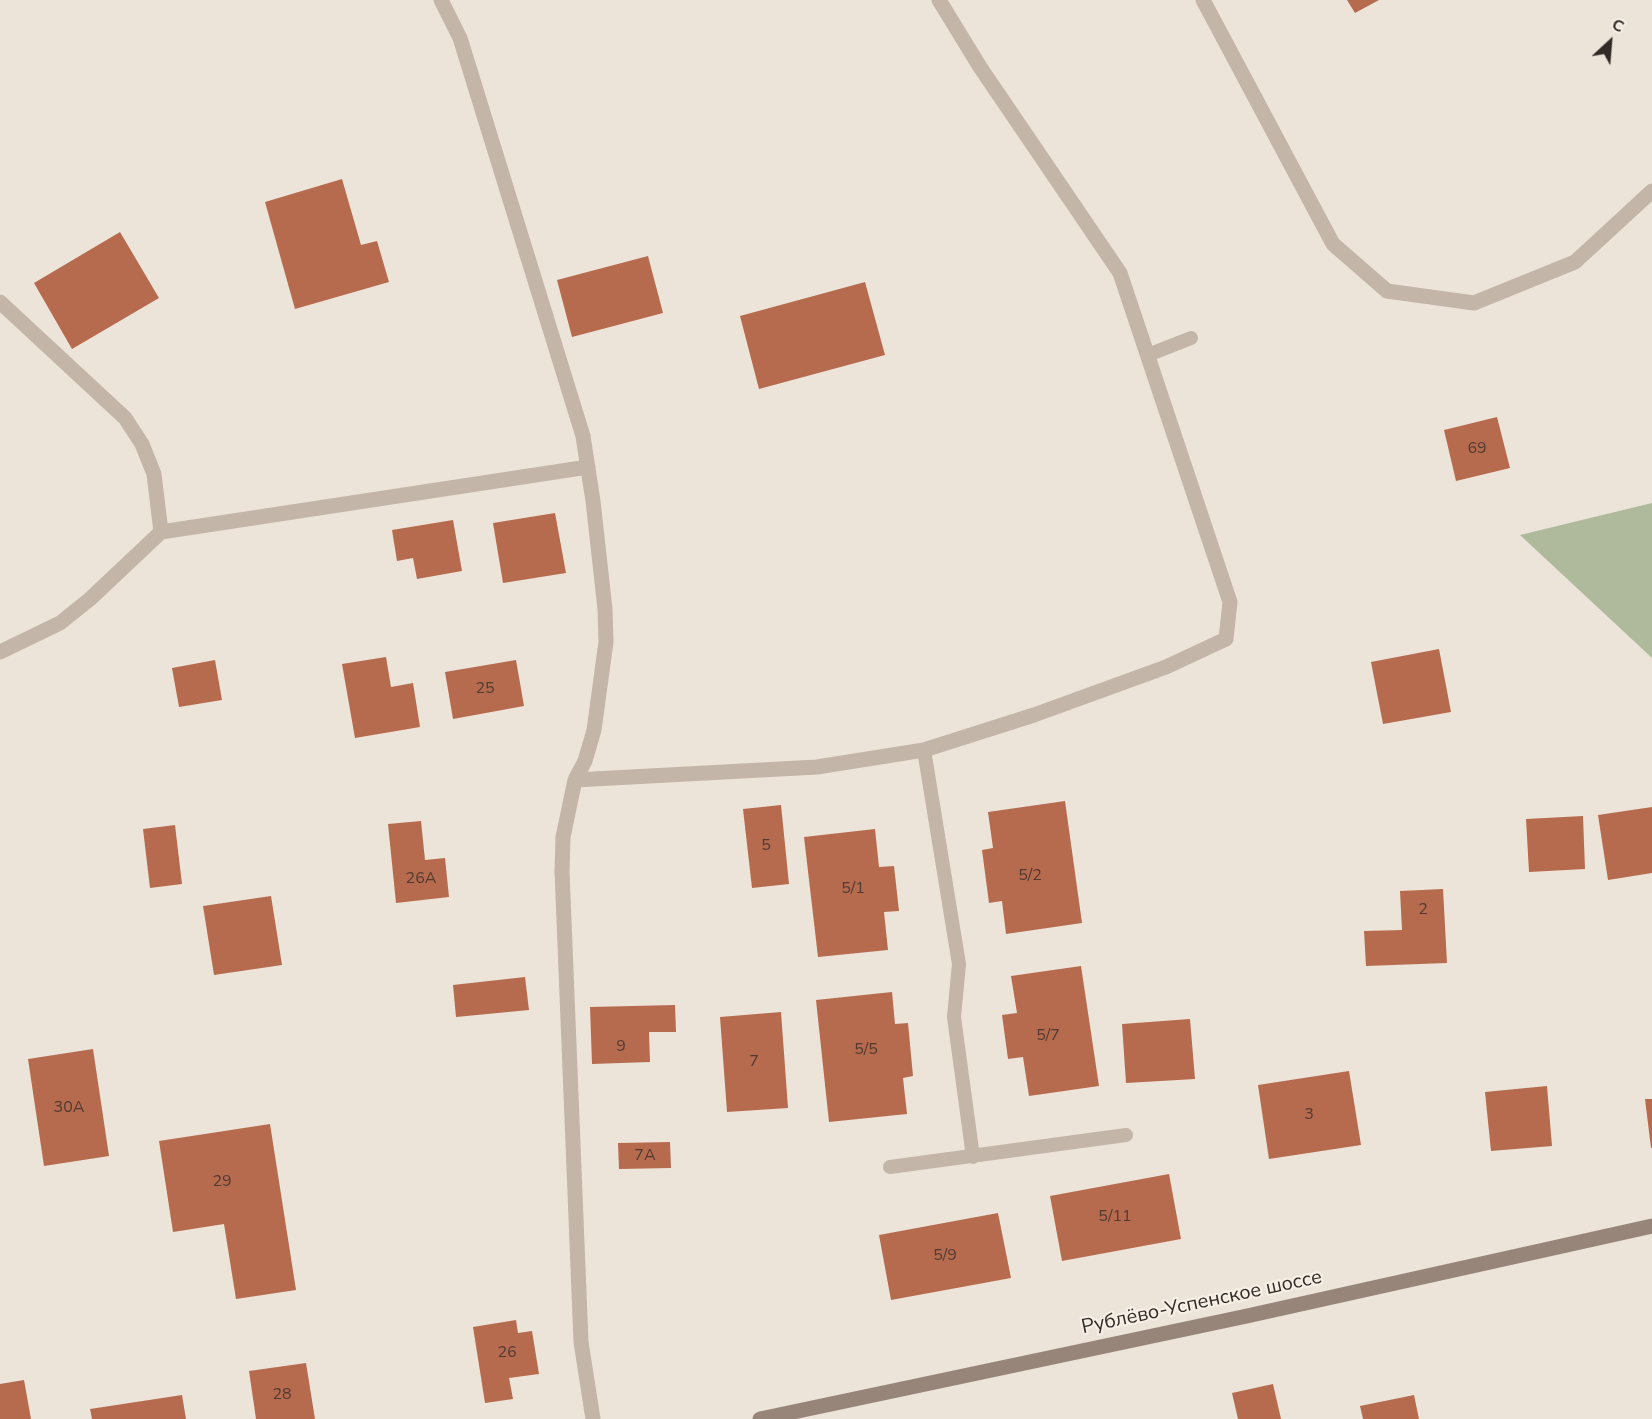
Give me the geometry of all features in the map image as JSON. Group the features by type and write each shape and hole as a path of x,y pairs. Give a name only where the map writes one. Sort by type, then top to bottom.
{"main road":[{"name":"Рублёво-Успенское шоссе","path":"760,1419 1247,1316 1652,1226"}],"street":[{"path":"441,0 460,39 583,436 604,599 606,642 594,730 585,761 575,780 563,837 562,871 581,1342 593,1419"},
{"path":"575,780 817,767 924,750 1034,715 1166,668 1226,639 1230,602 1120,273 980,67 939,0"},
{"path":"1203,0 1334,244 1387,291 1474,303 1575,262 1652,190"},
{"path":"0,302 125,418 142,444 154,474 160,532"},
{"path":"0,652 60,623 90,599 160,532 588,467"}],"lane":[{"path":"1148,355 1191,338"},
{"path":"924,750 959,964 954,1017 973,1157"},
{"path":"890,1167 1126,1136"}],"green space":[{"path":"1652,503 1652,658 1520,535"}],"building":[{"path":"1347,0 1379,0 1355,13"},
{"path":"342,179 361,245 377,241 389,282 295,309 265,202"},
{"path":"120,232 159,298 72,349 34,283"},
{"path":"648,256 663,313 572,337 557,280"},
{"path":"865,282 885,355 759,389 740,316"},
{"path":"1497,417 1510,468 1456,481 1444,430"},
{"path":"555,513 566,573 503,583 493,523"},
{"path":"453,520 462,571 417,579 413,558 397,561 392,530"},
{"path":"1439,649 1451,712 1383,724 1371,662"},
{"path":"386,657 391,687 413,683 420,727 355,738 342,664"},
{"path":"215,660 222,700 179,707 172,668"},
{"path":"516,660 524,706 453,719 445,672"},
{"path":"1065,801 1082,923 1006,934 1002,901 989,903 982,850 993,848 988,812"},
{"path":"781,805 789,884 752,888 743,809"},
{"path":"1652,807 1652,873 1608,880 1598,815"},
{"path":"1583,816 1585,869 1529,872 1526,819"},
{"path":"421,821 425,860 445,858 449,897 396,903 388,824"},
{"path":"175,825 182,884 150,888 143,829"},
{"path":"875,829 879,867 894,866 899,911 884,912 888,950 818,957 804,837"},
{"path":"1443,889 1447,963 1366,966 1364,931 1402,930 1400,891"},
{"path":"271,896 282,965 214,975 203,906"},
{"path":"1081,966 1099,1086 1029,1096 1023,1057 1008,1059 1002,1015 1017,1013 1011,976"},
{"path":"525,977 529,1010 456,1017 453,985"},
{"path":"892,992 895,1024 908,1023 913,1076 903,1078 907,1114 829,1122 816,1000"},
{"path":"675,1005 676,1032 649,1032 650,1062 592,1064 590,1007"},
{"path":"781,1012 788,1108 727,1112 720,1017"},
{"path":"1190,1019 1195,1079 1126,1083 1122,1024"},
{"path":"93,1049 109,1156 44,1166 28,1059"},
{"path":"1349,1071 1361,1145 1269,1159 1258,1085"},
{"path":"1547,1086 1552,1146 1491,1151 1485,1092"},
{"path":"1645,1099 1652,1099 1652,1148 1651,1148"},
{"path":"270,1124 296,1290 236,1299 224,1224 173,1232 159,1141"},
{"path":"670,1142 671,1168 619,1169 618,1143"},
{"path":"1169,1174 1181,1239 1062,1261 1050,1196"},
{"path":"998,1213 1011,1278 891,1300 879,1235"},
{"path":"516,1320 518,1333 532,1331 539,1374 509,1378 513,1399 485,1403 473,1327"},
{"path":"306,1363 315,1419 256,1419 249,1371"},
{"path":"24,1380 31,1419 0,1419 0,1384"},
{"path":"1273,1384 1281,1419 1238,1419 1232,1393"},
{"path":"182,1395 186,1419 92,1419 90,1409"},
{"path":"1414,1395 1419,1419 1363,1419 1360,1406"}]}
